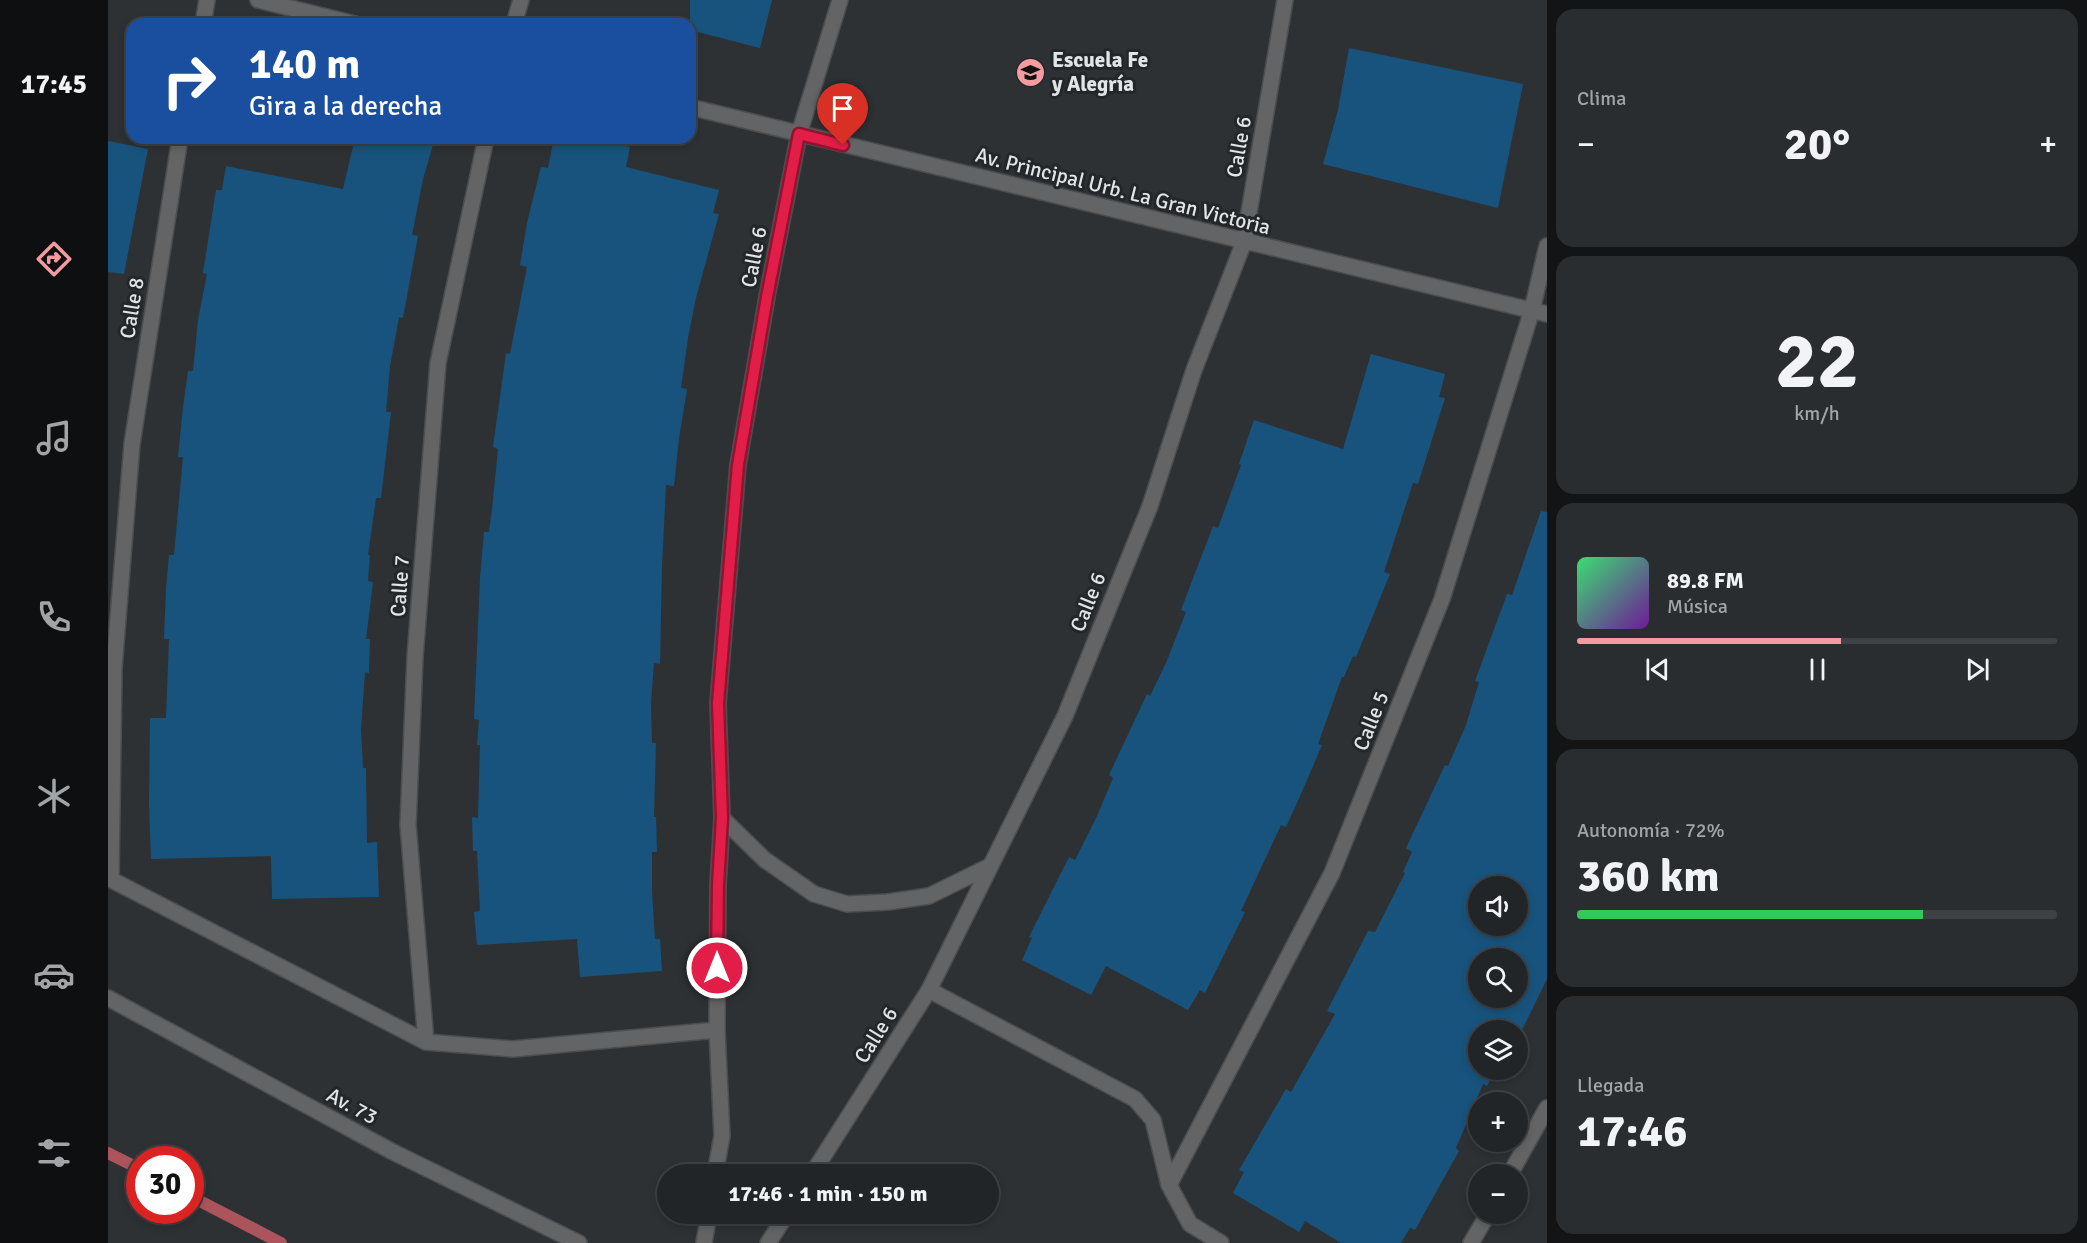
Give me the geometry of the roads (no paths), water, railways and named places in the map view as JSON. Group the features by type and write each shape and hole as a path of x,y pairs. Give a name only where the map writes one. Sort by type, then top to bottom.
{"street":[{"path":"204,18 207,0"},
{"path":"258,0 331,18"},
{"path":"516,18 521,0"},
{"name":"Calle 6","path":"717,1164 722,1136 717,1030 718,885 722,818 718,703 738,465 767,297 799,134 840,0"},
{"name":"Calle 6","path":"818,1164 929,990 1065,716 1150,506 1194,370 1244,242 1285,0"},
{"name":"Av. Principal Urb. La Gran Victoria","path":"696,108 1539,312"},
{"name":"Calle 8","path":"109,879 114,668 132,444 179,144"},
{"name":"Calle 7","path":"426,1042 408,825 415,657 438,363 485,144"},
{"name":"Calle 5","path":"1169,1185 1332,873 1443,599 1539,312 1547,246"},
{"path":"722,818 765,860 814,894 847,904 888,902 929,896 990,866"},
{"path":"109,879 426,1042 513,1049 717,1030"},
{"path":"929,990 1136,1099 1153,1120 1169,1185 1190,1224 1221,1243"},
{"name":"Av. 73","path":"108,998 393,1152 579,1243"},
{"path":"1516,1164 1547,1108"},
{"path":"704,1243 707,1224"},
{"path":"768,1243 780,1224"},
{"path":"1471,1243 1482,1224"}],"waterway":[{"path":"108,1153 126,1162"},
{"path":"204,1203 281,1243"}],"place":[{"name":"Escuela Fe y Alegría","path":"1031,72"}]}
